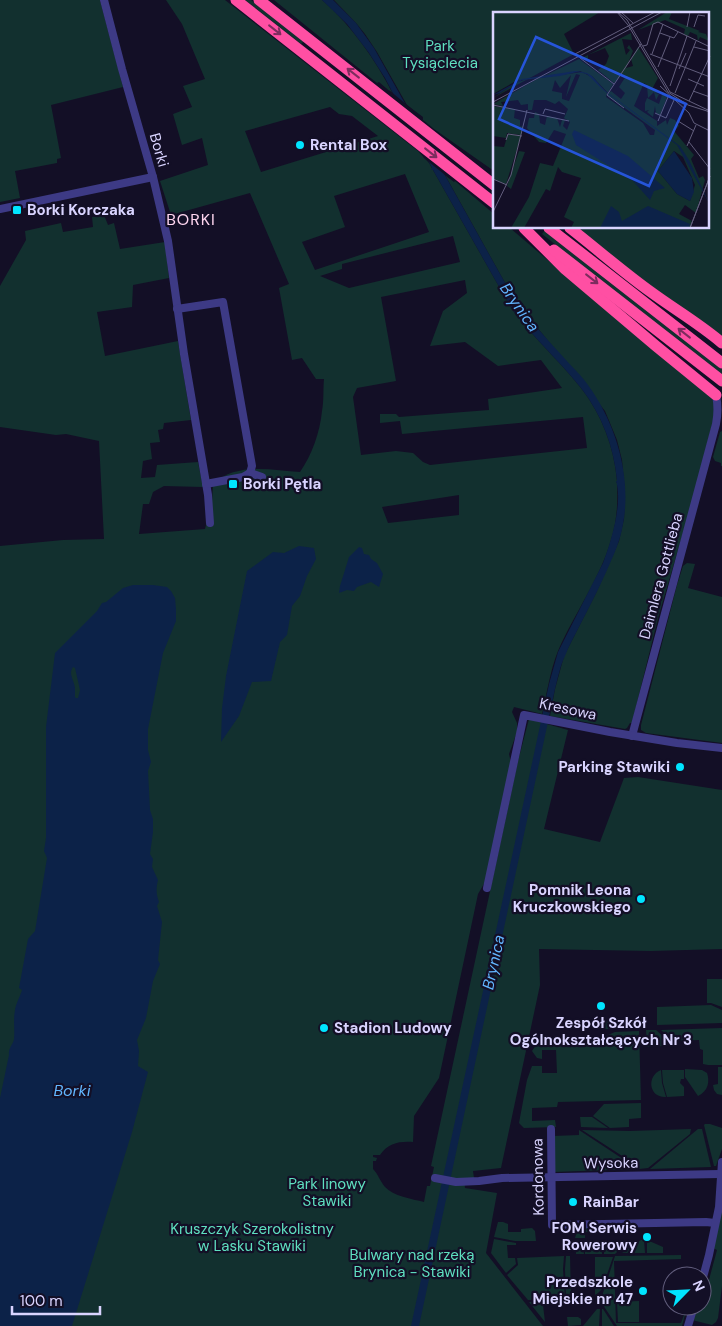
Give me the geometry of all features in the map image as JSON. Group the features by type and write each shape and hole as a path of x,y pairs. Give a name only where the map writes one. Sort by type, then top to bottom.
{"highway":[{"path":"236,0 493,202"},
{"path":"259,0 493,184"},
{"path":"458,156 480,165 493,174"},
{"path":"526,229 722,381"},
{"path":"526,229 564,269 716,395"},
{"path":"550,229 722,363"},
{"path":"571,229 644,287 722,343"}],"street":[{"name":"Borki","path":"104,0 153,177 168,242 177,309 206,484 210,523"},
{"path":"0,209 153,177"},
{"path":"177,309 223,302 252,466 250,473 243,477 206,484"},
{"name":"Daimlera Gottlieba","path":"632,736 716,424 718,403 716,395"},
{"name":"Daimlera Gottlieba","path":"716,424 722,418"},
{"path":"250,473 262,477"},
{"name":"Kresowa","path":"487,888 524,715 632,736 722,748"},
{"name":"Kordonowa","path":"551,1129 552,1224 715,1223"},
{"path":"706,1266 719,1207 722,1162"},
{"name":"Wysoka","path":"436,1178 456,1182 502,1178 720,1174"}],"green space":[{"path":"0,0 100,0 123,87 51,105 61,158 57,159 57,163 15,171 20,198 0,202"},
{"path":"166,0 225,0 418,151 429,163 510,306 588,398 601,420 613,456 617,481 617,505 615,526 606,554 594,583 558,651 542,714 514,707 512,712 517,723 517,732 509,754 511,763 485,882 478,894 439,1078 414,1116 413,1142 395,1144 387,1148 380,1155 373,1155 373,1157 377,1158 376,1161 373,1161 373,1169 388,1190 403,1197 424,1202 427,1186 430,1186 434,1167 431,1166 518,761 529,719 568,730 544,829 600,842 624,778 638,777 722,790 722,949 651,951 539,949 540,985 501,1168 473,1171 474,1178 464,1178 465,1188 497,1193 486,1253 543,1326 0,1326 0,546 63,540 104,539 99,441 66,434 56,435 0,427 0,286 26,240 25,231 61,223 63,232 93,227 92,217 104,215 108,225 114,223 120,249 165,242 169,278 133,285 132,307 97,312 105,356 178,341 191,420 164,423 163,429 158,430 160,442 150,443 152,459 143,461 141,478 155,477 157,465 198,462 203,487 164,486 153,492 149,504 143,504 139,534 205,529 212,502 213,484 222,477 232,473 254,469 300,472 315,443 323,407 324,379 316,379 302,358 292,360 279,288 289,284 250,193 171,215 160,181 208,165 202,138 182,145 173,114 192,107 183,86 205,79 182,24","holes":["330,107 339,114 352,116 378,136 261,172 245,131","405,174 429,232 315,270 302,242 345,227 334,196","453,236 460,262 349,288 320,276 342,269 342,264","465,280 467,293 443,311 430,346 465,342 498,366 541,360 562,388 488,399 489,410 399,417 396,414 380,414 380,423 400,421 402,434 583,417 587,448 430,465 423,462 413,453 396,451 361,455 353,397 357,388 396,381 381,297","459,495 459,515 388,523 382,507"]},
{"path":"245,0 251,0 304,41 301,44"},
{"path":"274,0 322,0 353,32 379,68 393,94 379,82 377,83"},
{"name":"Park Tysiąclecia","path":"334,0 722,0 722,336 574,229 710,229 710,12 493,12 493,170 434,129 423,120 423,117 407,105 377,52 356,23"},
{"path":"445,175 455,181 493,213 493,229 511,229 711,396 714,403 715,413 691,506 658,618 632,723 625,729 550,716 564,656 596,593 619,541 624,519 625,493 622,460 617,440 605,411 514,299"},
{"path":"545,230 722,369 722,375 542,234"},
{"path":"722,431 721,466 721,463 715,461 713,457 720,432"},
{"path":"687,563 695,564 688,588 722,597 722,743 646,733 641,730 677,585 683,566"},
{"path":"707,979 722,979 722,1007 707,1003"},
{"path":"711,1005 722,1010 722,1023 657,1025 657,1007"},
{"path":"637,1020 637,1024 634,1025 616,1026 611,1029 594,1029 594,1021"},
{"path":"722,1028 722,1065 703,1064 703,1050 700,1049 699,1040 673,1041 661,1030"},
{"path":"646,1030 656,1030 666,1039 664,1046 647,1047"},
{"path":"639,1031 641,1100 558,1102 557,1107 532,1108 532,1121 555,1120 556,1127 524,1128 519,1123 527,1080 532,1066 542,1066 542,1073 557,1073 556,1050 542,1050 542,1059 537,1058 532,1051 536,1045 540,1043 594,1041 615,1032"},
{"path":"718,1067 722,1067 722,1095 717,1094 713,1085 718,1084"},
{"path":"685,1069 702,1070 707,1073 707,1086 704,1092 698,1096 685,1077"},
{"path":"661,1070 666,1097 656,1094 652,1086 653,1077"},
{"path":"662,1070 684,1070 684,1079 681,1079 680,1083 684,1087 684,1096 667,1097"},
{"path":"641,1103 641,1118 629,1119 629,1127 610,1128 593,1116 604,1104"},
{"path":"580,1117 592,1117 608,1128 581,1127"},
{"path":"705,1124 722,1128 722,1149 716,1166 714,1166"},
{"path":"691,1129 690,1134 648,1168 639,1169 630,1161 582,1130 630,1131"},
{"path":"698,1129 702,1129 711,1167 650,1169"},
{"path":"579,1130 636,1169 554,1172 553,1136 579,1135"},
{"path":"722,1192 722,1286 718,1318 712,1325 692,1320 693,1316 712,1316 712,1269 717,1250 713,1248"},
{"path":"498,1222 508,1224 508,1232 521,1232 521,1229 532,1228 535,1231 536,1241 515,1241 494,1237"},
{"path":"596,1226 597,1232 585,1232 585,1238 575,1238 578,1228"},
{"path":"494,1239 516,1243 516,1245 507,1245 508,1258 515,1258 516,1264 506,1273 491,1253"},
{"path":"575,1240 583,1240 584,1254 576,1254"},
{"path":"641,1240 644,1240 645,1253 622,1253"},
{"path":"647,1240 663,1247 663,1253 647,1253"},
{"path":"585,1245 602,1245 602,1254 585,1254"},
{"path":"604,1245 617,1245 617,1252 615,1254 604,1254"},
{"path":"681,1255 681,1259 614,1261 616,1323 681,1323 685,1316 682,1326 617,1326 603,1305 602,1296 615,1256"},
{"path":"564,1256 565,1299 528,1300 507,1275 518,1265 517,1258"},
{"path":"566,1256 570,1256 571,1298 566,1299 565,1269"},
{"path":"595,1257 613,1257 602,1289 595,1296"},
{"path":"551,1301 551,1304 543,1305 545,1322 529,1302"},
{"path":"639,1301 639,1322 618,1322 617,1302"},
{"path":"597,1309 600,1309 599,1326 583,1326"},
{"path":"603,1309 614,1326 602,1326"},
{"path":"567,1317 578,1317 581,1319 581,1325 568,1326"}],"water":[{"name":"Brynica","path":"322,0 333,0 356,23 374,48 514,299 539,330 583,378 600,404 610,424 617,445 623,466 625,489 625,511 621,533 614,554 568,648 555,689 419,1326 411,1326 549,684 558,652 603,563 615,522 618,490 610,444 595,409 581,388 527,328 510,306 433,170 431,170 432,168 385,78 347,24"},
{"path":"299,546 314,548 316,559 307,576 300,596 292,606 287,635 280,642 271,681 252,682 239,716 221,742 222,708 226,676 247,571 273,552 284,553"},
{"path":"359,547 362,548 364,554 369,555 377,563 383,574 379,587 371,582 357,587 354,591 347,590 339,593 349,557"},
{"name":"Borki","path":"133,585 167,587 175,598 176,609 176,621 163,653 148,729 148,750 151,762 148,771 150,810 153,819 150,854 153,859 152,867 158,880 157,896 159,902 157,906 162,922 158,960 160,964 153,981 146,1018 137,1040 139,1051 138,1066 148,1072 132,1132 72,1326 0,1326 0,1098 9,1050 14,1039 14,1014 22,990 19,988 28,939 35,931 47,858 44,851 46,838 46,727 55,653 97,611 102,603 106,602 123,588","holes":["73,667 75,668 80,690 78,698 75,697 75,688 71,675"]}],"pier":[{"path":"389,90 412,109 450,179 424,158"}],"place":[{"name":"Rental Box","path":"300,145"},
{"name":"Borki Korczaka","path":"17,210"},
{"name":"Borki Pętla","path":"233,484"},
{"name":"Parking Stawiki","path":"680,767"},
{"name":"Pomnik Leona Kruczkowskiego","path":"641,899"},
{"name":"Zespół Szkół Ogólnokształcących Nr 3","path":"601,1006"},
{"name":"Stadion Ludowy","path":"324,1028"},
{"name":"RainBar","path":"573,1202"},
{"name":"FOM Serwis Rowerowy","path":"647,1237"},
{"name":"Przedszkole Miejskie nr 47","path":"643,1291"}],"district":[{"name":"BORKI","path":"191,219"}],"park label":[{"name":"Park linowy Stawiki","path":"327,1192"},
{"name":"Kruszczyk Szerokolistny w Lasku Stawiki","path":"252,1238"},
{"name":"Bulwary nad rzeką Brynica - Stawiki","path":"412,1264"}]}
